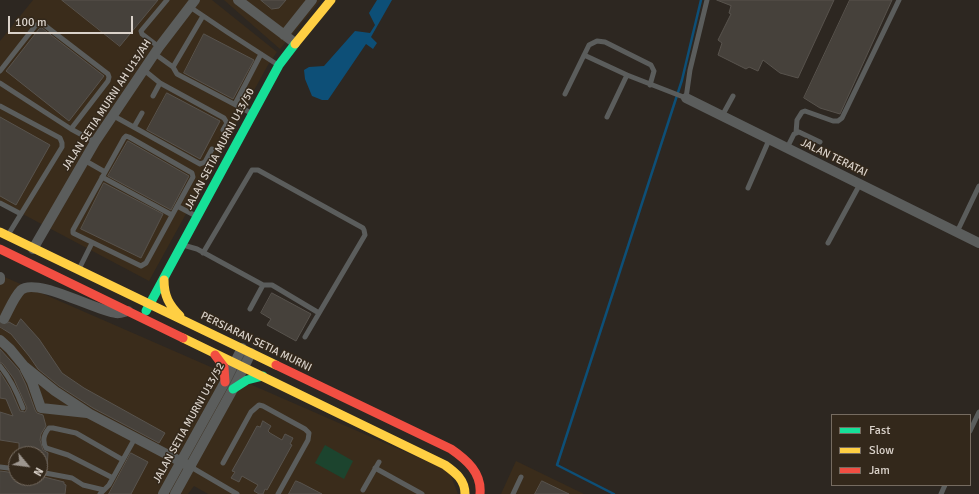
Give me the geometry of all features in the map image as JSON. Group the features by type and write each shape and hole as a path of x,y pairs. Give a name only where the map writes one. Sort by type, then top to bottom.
{"street":[{"path":"238,0 294,43"},
{"path":"284,35 312,0"},
{"name":"JALAN SETIA MURNI U13/50","path":"142,318 164,280 279,65 294,43 331,0"},
{"name":"JALAN SETIA MURNI AH U13/AH","path":"33,249 83,160 112,115 193,3"},
{"name":"JALAN TERATAI","path":"683,97 979,243"},
{"name":"PERSIARAN SETIA MURNI","path":"4,234 451,449 467,460 477,475 480,494"},
{"path":"0,249 445,465 457,474 462,481 465,494"},
{"path":"114,287 131,291 146,291 154,288 164,280"},
{"path":"164,280 166,300 185,321"},
{"path":"4,319 22,290 37,286 95,307 117,313 128,311"},
{"path":"0,340 10,349 24,366 55,391 90,414 191,468"},
{"name":"JALAN SETIA MURNI U13/52","path":"175,494 191,468 229,385 235,362 242,348"},
{"path":"211,351 226,368 229,385 250,378 263,376"},
{"name":"JALAN SETIA MURNI U13/52","path":"163,494 229,385 244,367 251,353"},
{"path":"24,366 32,382 41,408 90,414"}],"lane":[{"path":"166,0 141,31 142,34 173,67 176,74 253,114"},
{"path":"584,55 650,85 683,97 707,0"},
{"path":"787,148 796,132 797,120 802,112 805,111 833,121 838,121 842,118 898,0"},
{"path":"193,3 203,16 279,65"},
{"path":"173,67 203,16"},
{"path":"0,71 36,25 43,24 108,74 108,81 71,129"},
{"path":"565,94 589,45 594,42 601,41 651,65 654,71 650,85"},
{"path":"235,104 261,54"},
{"path":"144,70 160,83 224,118 227,123 223,130"},
{"path":"607,117 627,75"},
{"path":"0,83 71,129 95,142"},
{"path":"153,96 160,83"},
{"path":"722,116 733,96"},
{"path":"0,106 60,138 62,143 62,147 21,214 4,234"},
{"path":"134,127 142,113"},
{"path":"112,115 200,164 205,162 212,149"},
{"path":"796,132 820,142"},
{"path":"129,137 192,173 193,177 146,263 142,266 73,233 73,230 103,174 124,138 129,137"},
{"path":"748,188 769,140"},
{"path":"83,160 103,174 172,215"},
{"path":"204,253 252,170 258,170 364,230 365,235 305,337"},
{"path":"828,244 860,184"},
{"path":"957,232 979,186"},
{"path":"0,203 21,214"},
{"path":"177,206 197,217"},
{"path":"78,270 92,243"},
{"path":"183,244 197,249 263,285 272,285 319,313"},
{"path":"250,309 263,285"},
{"path":"0,366 16,390 23,408"},
{"path":"223,463 251,412 259,405 305,429 309,432 308,440 278,494"},
{"path":"971,429 979,412"},
{"path":"113,478 68,455 46,448 44,442 46,432 49,428 53,428 76,433 123,460"},
{"path":"48,474 72,478 83,485 102,492 113,478 135,438"},
{"path":"363,490 379,462"},
{"path":"191,468 237,494"},
{"path":"376,468 422,494"},
{"path":"513,494 521,477"}],"shaded area":[{"path":"33,0 212,0 277,52 268,65 149,281 0,202 0,41"},
{"path":"224,0 321,0 280,49"},
{"path":"0,275 449,471 458,494 208,494 194,486 188,494 0,494"},
{"path":"516,461 584,494 501,494"}],"green space":[{"path":"325,445 353,461 344,479 315,463"}],"water":[{"path":"377,0 392,0 371,37 377,43 373,49 366,44 328,100 322,100 312,96 305,79 304,70 309,67 324,66 355,31 370,33 375,25 369,13"}],"building":[{"path":"62,0 158,0 120,46"},
{"path":"261,0 286,0 279,8 272,9"},
{"path":"717,0 834,0 798,78 780,73 763,60 758,71 749,67 746,69 718,55 722,43 718,40 731,14 729,13 731,6"},
{"path":"850,0 892,0 840,114 820,108 804,98"},
{"path":"42,28 104,76 69,121 6,71 39,29"},
{"path":"204,34 254,60 233,99 184,73"},
{"path":"167,93 220,121 200,159 147,130"},
{"path":"0,117 50,145 16,205 0,196"},
{"path":"128,141 189,176 171,210 108,176"},
{"path":"104,183 163,214 141,258 81,229"},
{"path":"272,293 311,314 296,341 267,325 271,319 261,313"},
{"path":"21,319 39,339 62,373 84,388 165,433 159,443 93,408 59,386 38,369 11,334 0,327 0,324 5,325 9,322 16,326"},
{"path":"0,349 19,370 35,410 37,413 43,415 46,426 41,434 40,440 42,446 19,446 19,443 0,440 0,412 13,416 6,399 0,398 0,372 10,388 20,411 25,412 27,408 14,379 0,362"},
{"path":"263,421 271,426 268,431 270,433 282,440 285,434 293,438 290,444 292,445 267,490 265,489 263,494 259,494 254,491 258,485 242,476 239,482 231,478 235,472 232,471 257,426 260,427"},
{"path":"131,453 148,462 131,494 109,494"},
{"path":"0,471 8,472 8,486 48,486 48,478 64,482 66,485 65,494 0,494"},
{"path":"296,481 301,483 322,494 289,494"},
{"path":"542,481 569,494 535,494"}],"waterway":[{"path":"614,494 557,465 682,80 701,0"}],"tunnel":[{"path":"0,327 4,319"}],"traffic: fast":[{"path":"146,311 279,65 295,44"},
{"path":"233,389 247,380 263,376"}],"traffic: slow":[{"path":"295,44 331,0"},
{"path":"0,232 276,365"},
{"path":"164,280 168,300 180,316"},
{"path":"183,338 445,465 462,481 465,494"}],"traffic: jam":[{"path":"0,249 183,338"},
{"path":"215,355 224,367 225,382"},
{"path":"276,365 451,449 463,458 476,473 479,480 480,494"}]}
